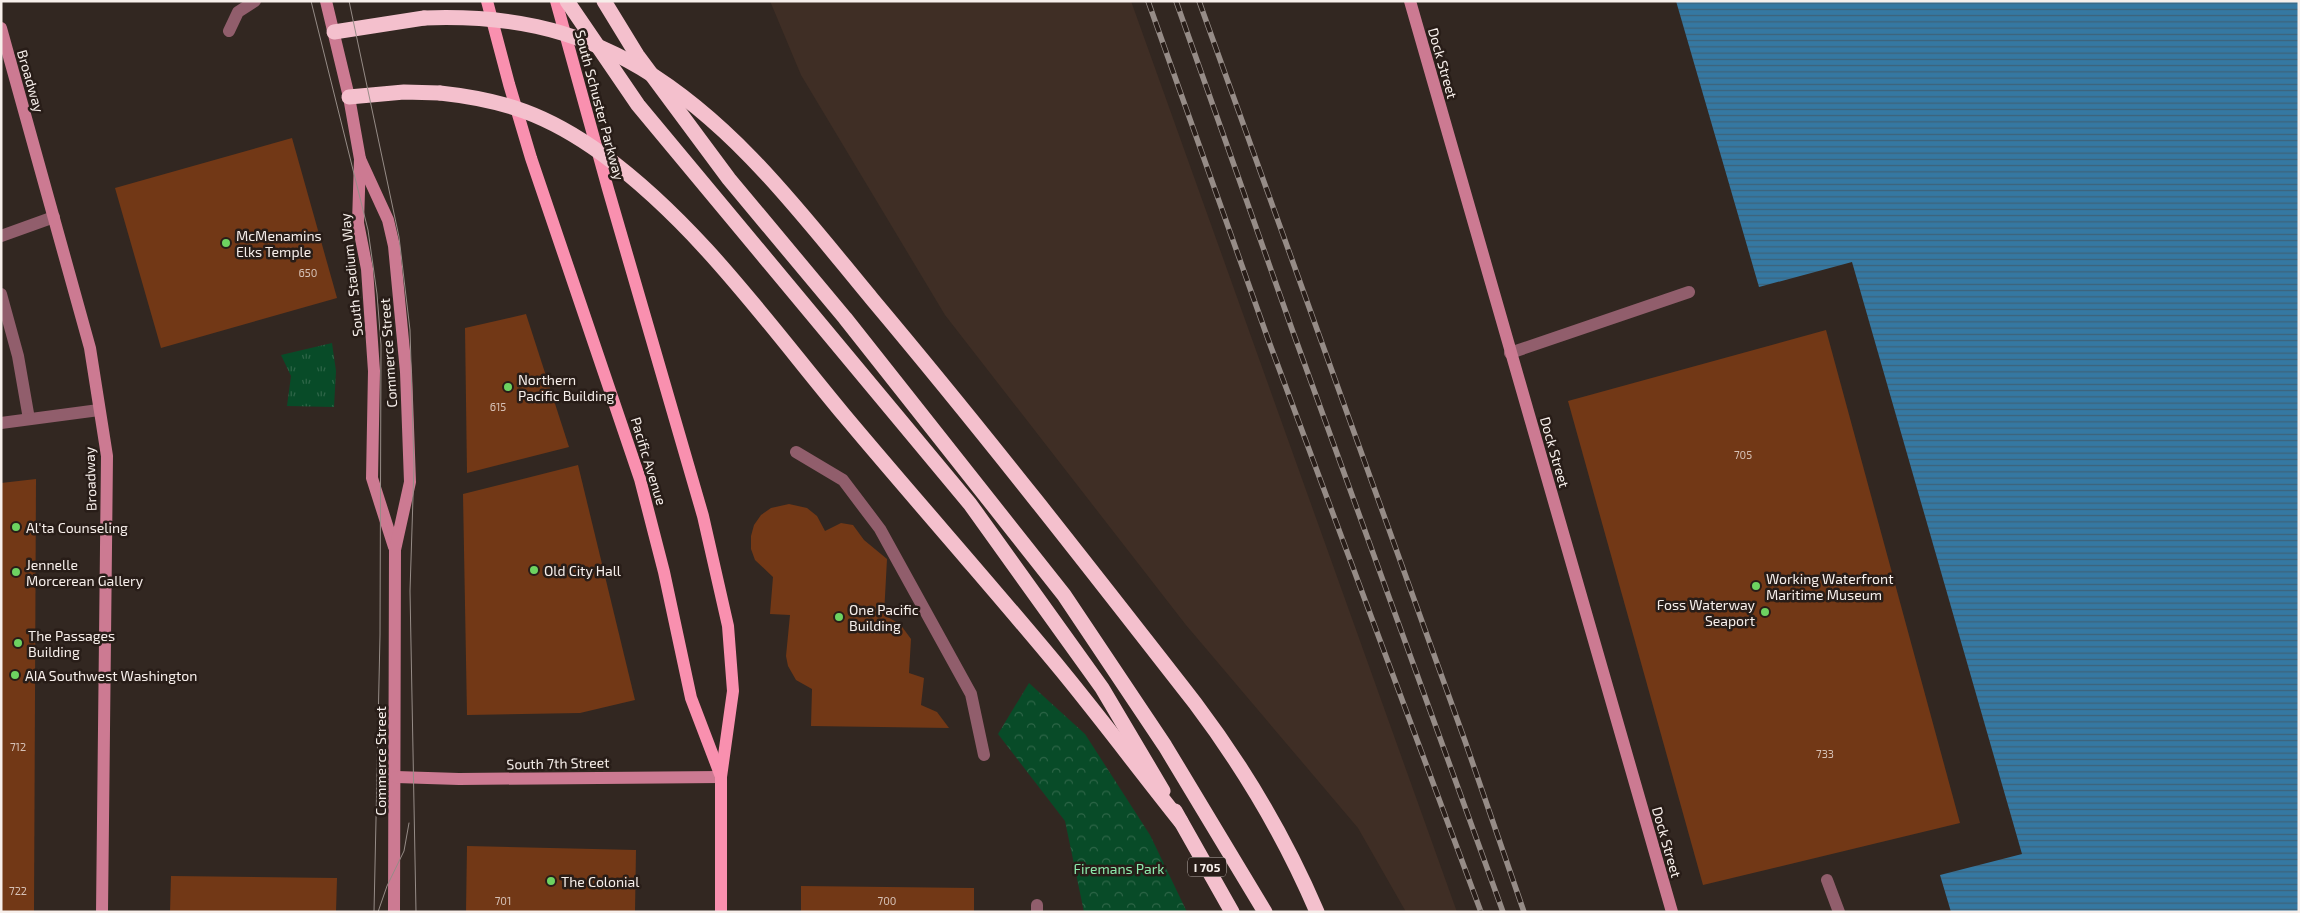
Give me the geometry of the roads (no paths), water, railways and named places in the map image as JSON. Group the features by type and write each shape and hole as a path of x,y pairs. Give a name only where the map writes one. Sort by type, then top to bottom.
{"highway":[{"path":"567,1 638,105 970,504 1005,550 1102,688 1181,822"},
{"path":"604,1 637,55 729,179 852,326 1064,595 1165,746 1265,912"},
{"path":"334,32 424,18 499,18 579,39 640,68 706,114 757,163 961,405 1201,711 1230,751 1259,797 1286,844 1317,912"},
{"path":"349,97 404,92 440,93 477,97 507,104 537,116 568,132 600,153 655,197 733,280 889,469 1062,671 1181,822"},
{"name":"I 705","path":"1181,822 1232,912"}],"main road":[{"name":"Pacific Avenue","path":"487,1 531,158 640,479 664,572 691,698 721,777"},
{"name":"South Schuster Parkway","path":"556,1 616,217"},
{"name":"Pacific Avenue","path":"616,217 703,516 728,626 732,691 721,777 720,912"}],"street":[{"path":"229,31 238,12 255,1"},
{"name":"South Stadium Way","path":"326,1 349,97 360,159 358,223 367,269 374,370"},
{"name":"Dock Street","path":"1410,1 1672,912"},
{"name":"Broadway","path":"1,28 90,348 107,456 102,912"},
{"name":"Commerce Street","path":"360,159 388,220 394,246 406,372 410,482 395,550 396,777 394,912"},
{"path":"1,236 54,218"},
{"path":"1510,353 1689,292"},
{"path":"1,294 18,356 29,419"},
{"name":"Commerce Street","path":"374,370 372,478 395,550"},
{"path":"1,423 99,410"},
{"path":"796,452 843,480 880,529 971,694 984,755"},
{"name":"South 7th Street","path":"396,777 459,779 721,777"},
{"path":"1827,880 1839,912"}],"water":[{"path":"1676,1 2299,1 2299,912 1951,912 1940,875 2022,854 1852,262 1759,287"}],"tram line":[{"path":"311,1 368,230 377,294 381,345 380,635 374,912"},
{"path":"349,1 399,237 410,330 414,466 410,591 416,912"},
{"path":"378,912 387,886 404,851 409,823"}],"railway":[{"path":"1148,1 1268,339 1481,912"},
{"path":"1176,1 1293,332 1503,912"},
{"path":"1199,1 1465,741 1524,912"}],"place":[{"name":"McMenamins Elks Temple","path":"226,243"},
{"name":"Northern Pacific Building","path":"508,387"},
{"name":"Al'ta Counseling","path":"16,527"},
{"name":"Old City Hall","path":"534,570"},
{"name":"Jennelle Morcerean Gallery","path":"16,572"},
{"name":"Working Waterfront Maritime Museum","path":"1756,586"},
{"name":"Foss Waterway Seaport","path":"1765,612"},
{"name":"One Pacific Building","path":"839,617"},
{"name":"The Passages Building","path":"18,643"},
{"name":"AIA Southwest Washington","path":"15,675"},
{"name":"The Colonial","path":"551,881"}],"park label":[{"name":"Firemans Park","path":"1119,868"}]}
